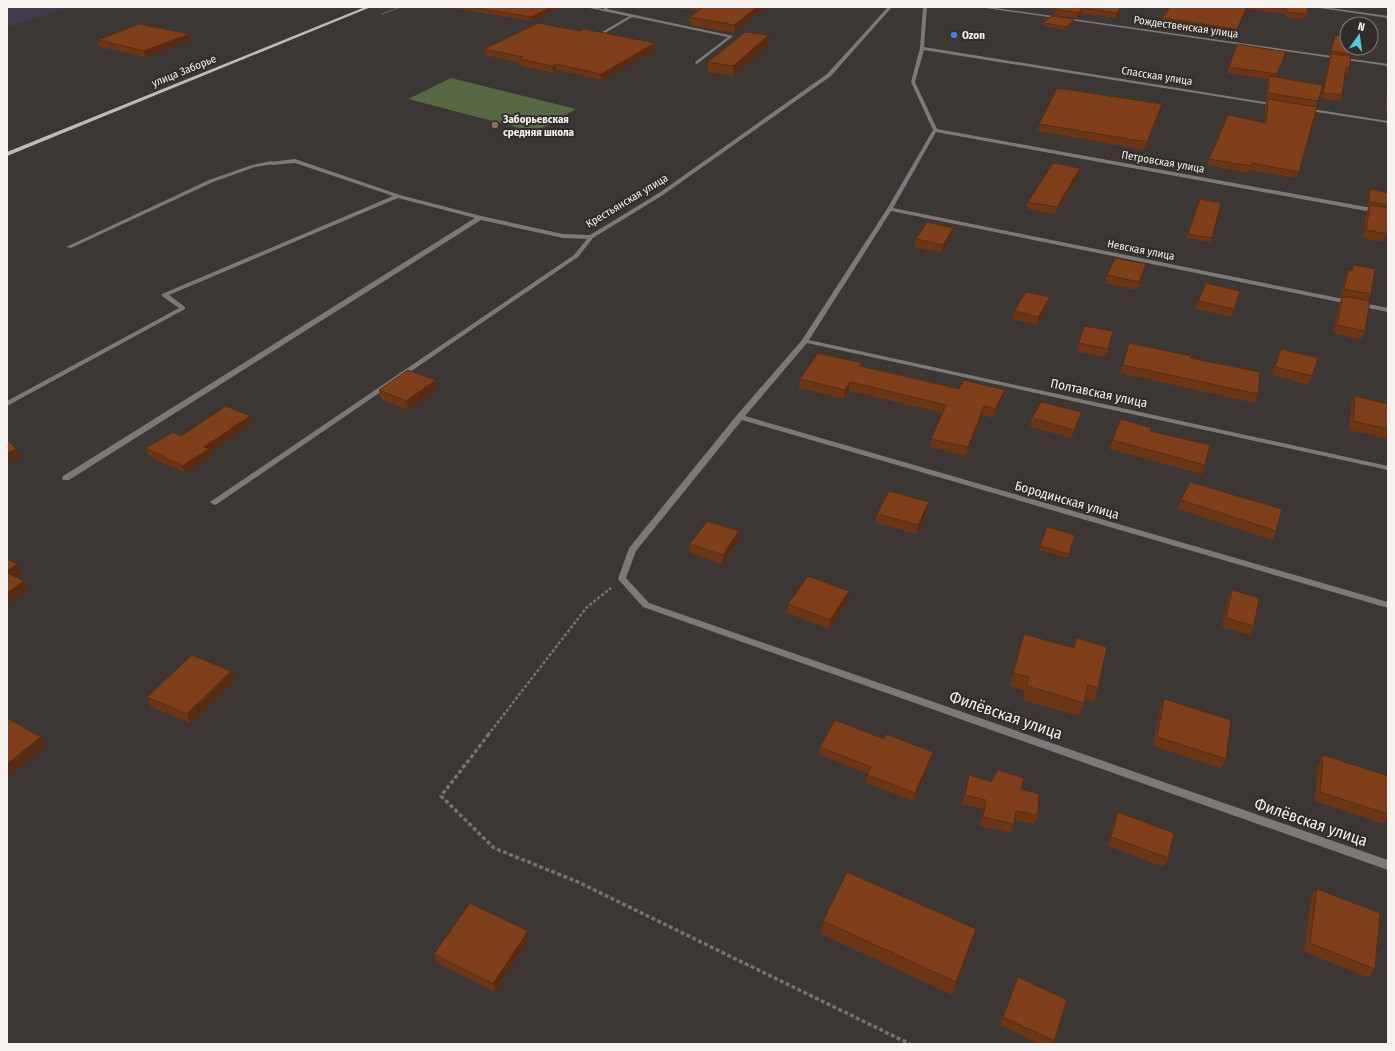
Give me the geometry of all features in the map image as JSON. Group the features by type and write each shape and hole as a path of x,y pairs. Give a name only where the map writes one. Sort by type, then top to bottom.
{"main road":[{"name":"улица Заборье","path":"7,154 369,7"}],"street":[{"path":"587,7 731,36 698,63"},
{"path":"604,10 608,7"},
{"name":"Крестьянская улица","path":"69,247 211,181 254,166 295,161 398,196 480,218 563,236 591,236 661,194 829,75 890,7"},
{"path":"622,579 632,550 740,417 805,341 890,209 935,130 913,82 922,48 925,7"},
{"name":"Рождественская улица","path":"981,7 1388,65"},
{"path":"1315,7 1388,17"},
{"path":"604,32 632,16"},
{"name":"Спасская улица","path":"922,48 1285,106"},
{"path":"1301,109 1388,122"},
{"name":"Петровская улица","path":"935,130 1388,213"},
{"path":"7,404 183,308 164,295 398,196"},
{"name":"Невская улица","path":"890,209 1388,310"},
{"path":"66,478 480,218"},
{"path":"214,502 576,256 591,236"},
{"name":"Полтавская улица","path":"805,341 1388,468"},
{"name":"Бородинская улица","path":"740,417 1388,605"},
{"name":"Филёвская улица","path":"622,579 646,604 1388,865"}],"path":[{"path":"622,579 587,607 441,796 494,848 578,882 910,1044"}],"shaded area":[{"path":"7,7 71,7 7,27"}],"green space":[{"path":"451,78 576,109 535,132 408,99"}],"building":[{"path":"471,7 551,7 531,17"},
{"path":"703,7 757,7 734,25 690,17"},
{"path":"1058,7 1121,7 1117,13 1082,8 1078,13 1055,9"},
{"path":"1170,7 1247,7 1237,29 1162,18"},
{"path":"1274,7 1308,7 1306,14 1286,12 1287,9"},
{"path":"1051,16 1074,19 1067,27 1044,23"},
{"path":"538,23 580,31 584,29 655,43 601,74 556,64 552,66 520,59 523,57 484,49"},
{"path":"139,24 189,34 144,51 98,40"},
{"path":"745,32 769,35 733,66 708,62"},
{"path":"1335,35 1339,36 1339,52 1331,51"},
{"path":"1237,44 1286,52 1277,74 1229,67"},
{"path":"1331,54 1351,56 1349,68 1346,67 1342,95 1323,93"},
{"path":"1269,76 1323,85 1318,101 1268,93"},
{"path":"1057,88 1162,104 1147,142 1039,124"},
{"path":"1268,99 1317,107 1299,172 1252,163 1251,166 1209,159 1228,115 1266,123"},
{"path":"1053,163 1080,168 1057,207 1028,202"},
{"path":"1370,189 1388,193 1388,205 1369,202"},
{"path":"1200,199 1221,203 1212,238 1188,234"},
{"path":"1370,205 1388,208 1387,234 1366,230"},
{"path":"927,222 953,228 943,245 916,239"},
{"path":"1115,258 1146,264 1139,282 1107,275"},
{"path":"1353,265 1375,269 1371,294 1344,289 1348,270 1352,271"},
{"path":"1206,283 1240,291 1234,309 1198,301"},
{"path":"1026,292 1050,297 1038,317 1014,311"},
{"path":"1343,296 1370,301 1365,331 1337,325"},
{"path":"1084,326 1113,331 1108,349 1079,343"},
{"path":"1129,343 1191,356 1190,358 1260,372 1258,394 1123,365"},
{"path":"1281,349 1318,358 1312,376 1275,367"},
{"path":"818,353 862,363 860,366 959,389 964,380 1005,390 995,409 984,406 968,447 931,439 946,405 850,382 845,390 800,379"},
{"path":"408,370 436,380 406,401 379,390"},
{"path":"1355,396 1388,404 1388,429 1353,421"},
{"path":"1041,402 1082,412 1074,430 1032,418"},
{"path":"226,406 250,416 204,447 209,449 182,466 146,448 173,432 181,436"},
{"path":"1121,419 1151,428 1150,431 1210,445 1205,465 1112,440"},
{"path":"7,440 16,449 7,453"},
{"path":"1190,482 1282,509 1276,531 1181,500"},
{"path":"889,491 929,502 918,525 877,514"},
{"path":"707,521 739,531 723,555 690,544"},
{"path":"1047,527 1075,535 1069,554 1040,546"},
{"path":"7,559 17,564 7,571"},
{"path":"7,573 24,581 7,593"},
{"path":"808,576 849,591 830,620 788,604"},
{"path":"1232,590 1259,598 1254,626 1226,618"},
{"path":"1024,634 1074,648 1077,638 1107,647 1098,688 1088,685 1084,703 1027,686 1029,677 1013,673"},
{"path":"192,655 231,671 187,714 147,697"},
{"path":"1164,699 1231,720 1226,759 1157,737"},
{"path":"7,718 41,737 7,764"},
{"path":"835,720 884,739 886,734 933,752 915,793 867,775 871,767 820,747"},
{"path":"1323,755 1388,776 1388,814 1320,792"},
{"path":"998,770 1024,778 1021,789 1039,794 1038,815 1016,811 1014,824 983,817 986,800 965,795 969,775 991,782"},
{"path":"1118,812 1174,833 1168,858 1111,837"},
{"path":"847,872 976,929 956,982 823,921"},
{"path":"1317,889 1380,913 1375,969 1310,943"},
{"path":"470,903 528,931 493,984 434,954"},
{"path":"1018,977 1067,1000 1054,1041 1003,1017"}],"place":[{"name":"Ozon","path":"954,35"},
{"name":"Заборьевская средняя школа","path":"495,125"}]}
